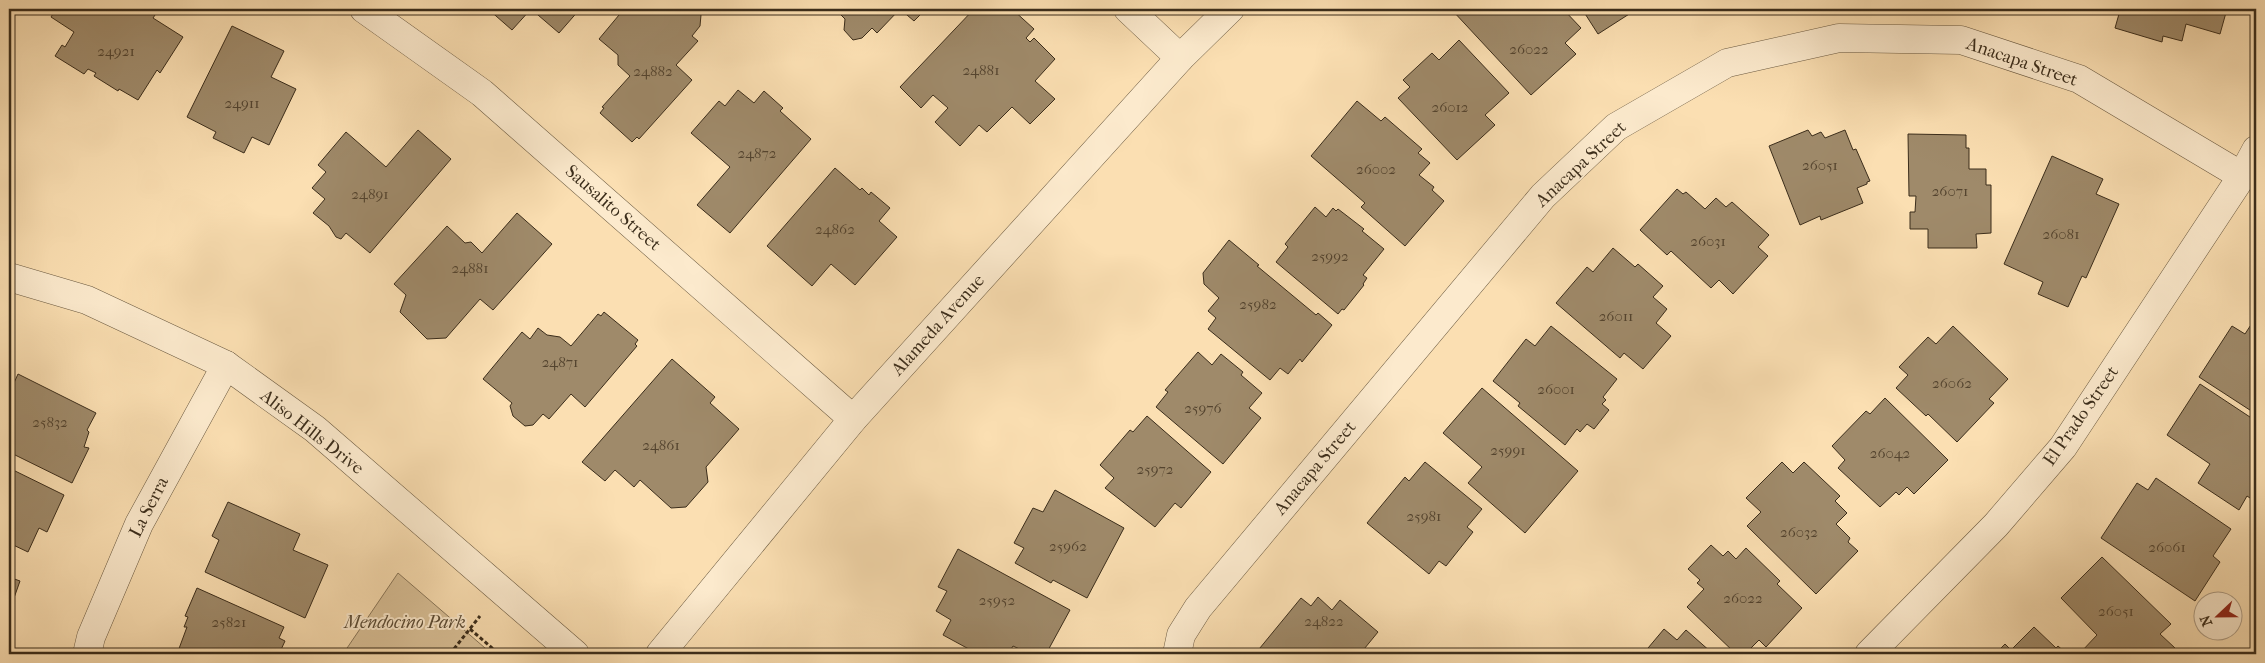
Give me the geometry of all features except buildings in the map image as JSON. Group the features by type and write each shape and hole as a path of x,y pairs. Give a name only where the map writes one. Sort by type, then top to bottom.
{"street":[{"name":"Sausalito Street","path":"364,9 482,92 853,419"},
{"path":"1128,9 1180,58"},
{"name":"Alameda Avenue","path":"660,654 853,419 1180,58 1230,9"},
{"name":"Anacapa Street","path":"1177,654 1181,635 1198,608 1543,196 1616,127 1727,63 1839,38 1961,40 2079,79 2242,176"},
{"name":"El Prado Street","path":"1869,654 1996,525 2063,447 2242,176 2256,150"},
{"name":"Aliso Hills Drive","path":"9,277 87,300 226,366 314,429 574,654"},
{"name":"La Serra","path":"87,654 91,637 138,524 226,366"}],"path":[{"path":"450,654 500,589"},
{"path":"470,629 499,654"}],"green space":[{"name":"Mendocino Park","path":"398,573 492,654 343,654"}]}
